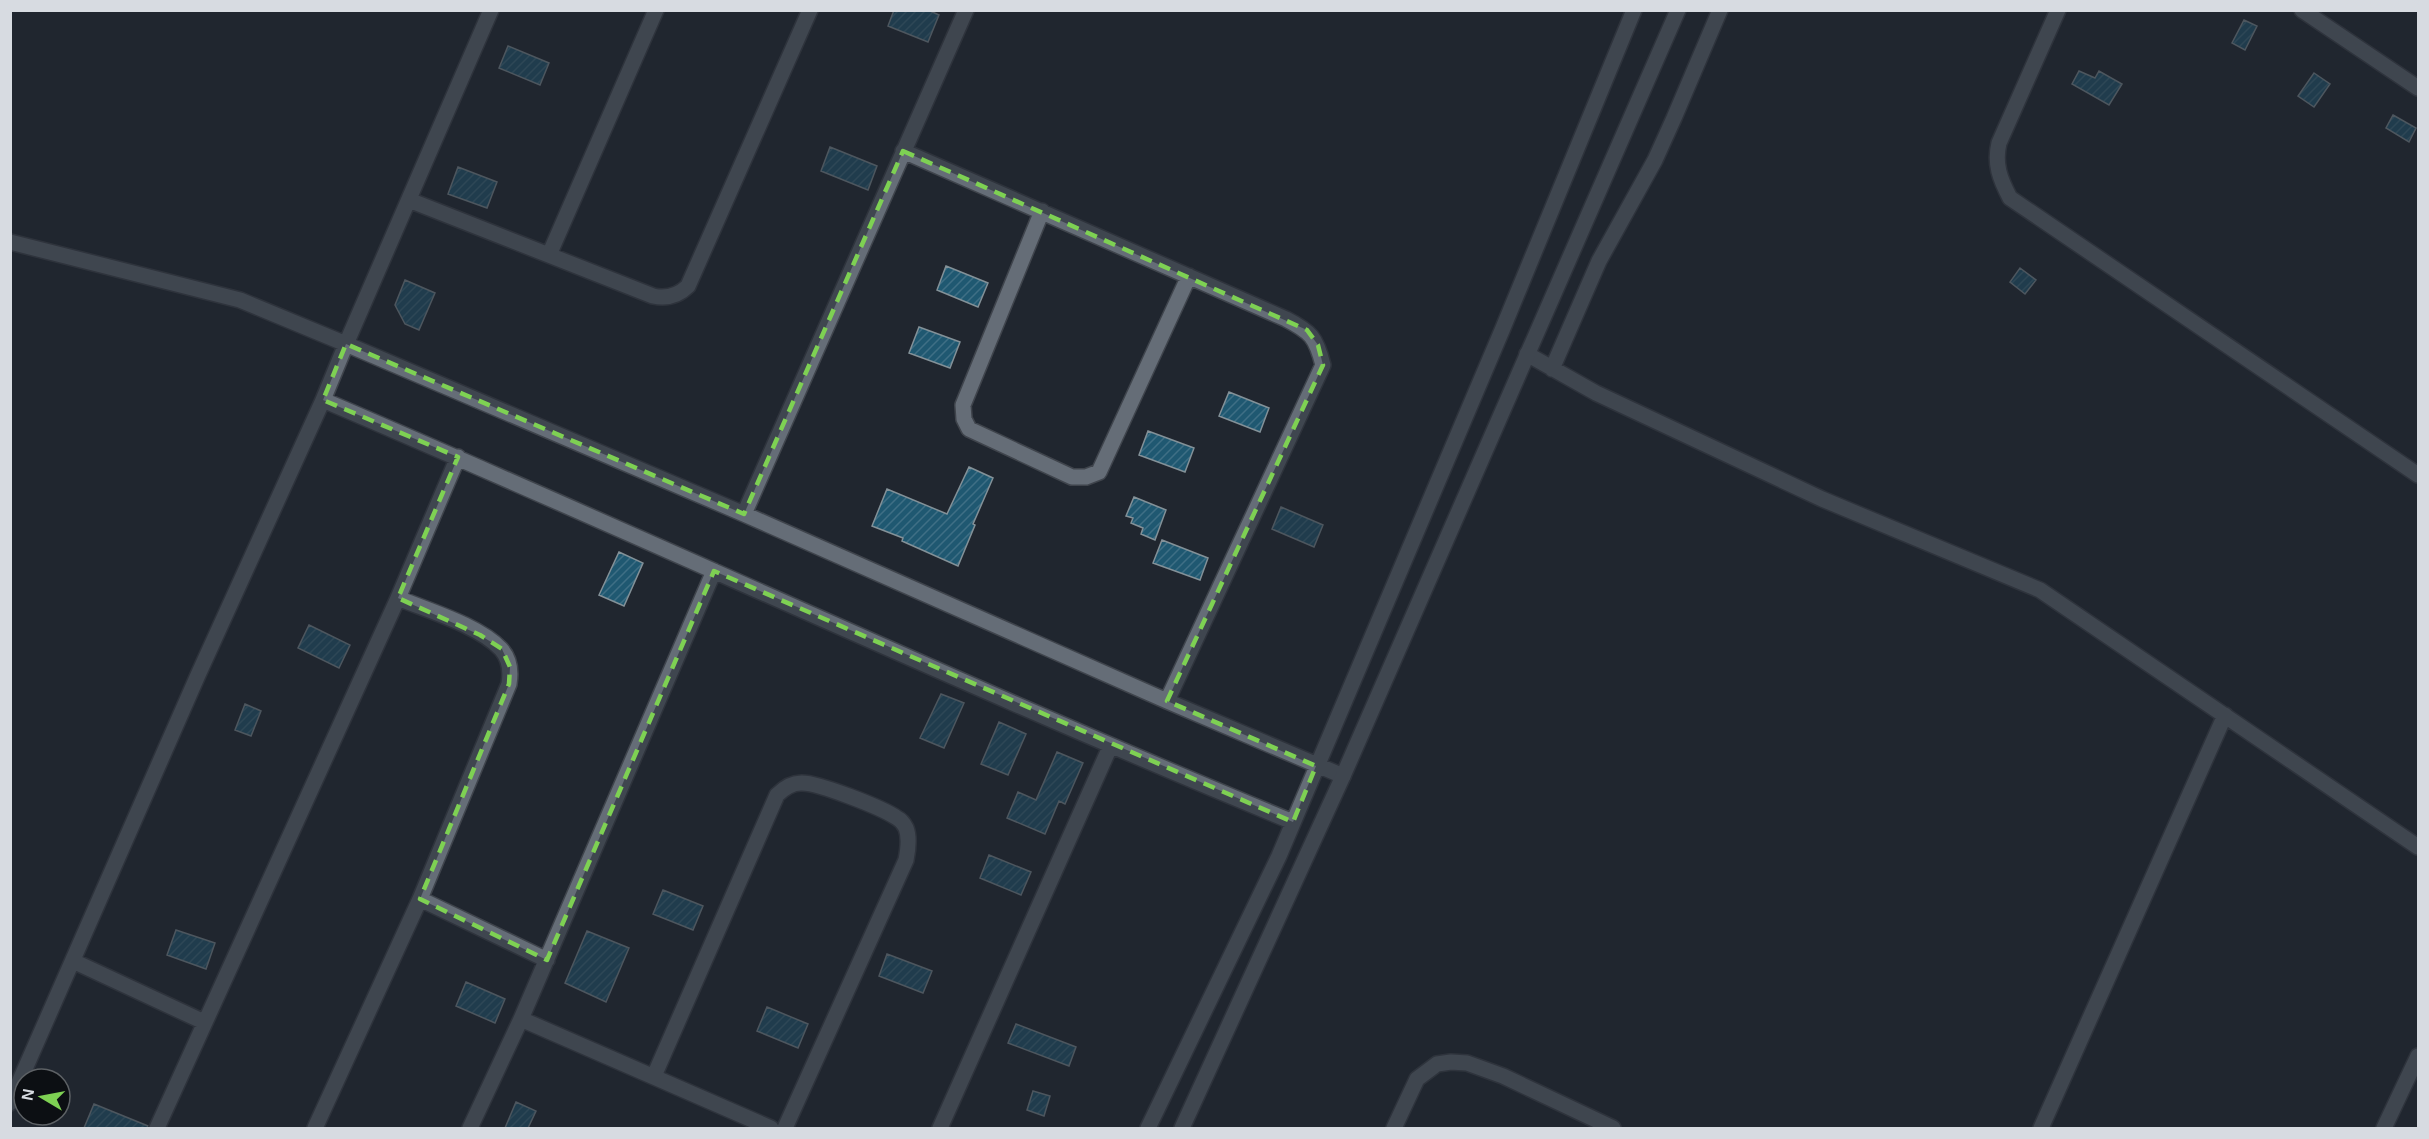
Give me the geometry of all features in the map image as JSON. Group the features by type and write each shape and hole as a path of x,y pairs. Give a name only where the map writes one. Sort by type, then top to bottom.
{"street":[{"path":"10,1103 198,675 323,400 491,10"},
{"path":"549,255 656,10"},
{"path":"409,200 653,296 662,298 681,292 688,286 810,10"},
{"path":"744,514 966,10"},
{"path":"1148,1128 1267,882 1503,328 1634,10"},
{"path":"1182,1128 1343,776 1678,10"},
{"path":"1552,369 1599,261 1674,118 1720,10"},
{"path":"2058,10 1999,143 1996,156 1998,170 2010,198 2418,475"},
{"path":"2302,10 2418,88"},
{"path":"903,152 1190,276 1307,330 1318,345 1323,365 1167,702"},
{"path":"1042,211 963,405 964,419 969,429 1072,477 1086,477 1099,472 1190,276"},
{"path":"10,242 240,300 744,514 1167,702 1343,776"},
{"path":"1527,354 1596,393 1822,498 2040,590 2418,848"},
{"path":"323,400 1110,747 1293,822"},
{"path":"157,1128 398,598 458,458"},
{"path":"470,1128 547,960 714,571"},
{"path":"315,1128 420,899 509,684 510,667 502,650 480,634 398,598"},
{"path":"2041,1128 2225,715"},
{"path":"940,1128 1110,747"},
{"path":"654,1076 777,795 789,786 803,783 845,795 900,819 906,829 909,845 906,860 785,1128"},
{"path":"420,899 547,960"},
{"path":"72,962 204,1022"},
{"path":"521,1019 771,1128"},
{"path":"2384,1128 2418,1056"},
{"path":"1394,1128 1417,1079 1437,1064 1451,1062 1467,1063 1503,1076 1613,1128"}],"highlighted area":[{"path":"903,151 1307,330 1318,345 1323,365 1167,701 1316,766 1293,822 714,571 547,960 420,899 509,684 510,667 502,649 480,635 398,598 458,457 323,400 346,344 744,514"}],"building":[{"path":"894,10 928,10 939,15 928,42 888,26"},
{"path":"2244,20 2257,26 2245,50 2232,43"},
{"path":"508,46 549,63 540,85 499,68"},
{"path":"2079,71 2095,78 2099,71 2122,84 2109,105 2072,84"},
{"path":"2314,73 2330,84 2314,107 2298,96"},
{"path":"2393,115 2416,128 2409,142 2386,128"},
{"path":"830,147 877,166 868,190 821,171"},
{"path":"458,167 497,182 487,208 448,194"},
{"path":"946,266 988,283 978,307 937,290"},
{"path":"2020,268 2036,280 2025,294 2010,282"},
{"path":"405,280 435,293 419,330 405,324 395,305"},
{"path":"919,327 960,342 950,368 909,353"},
{"path":"1229,392 1269,408 1260,432 1219,416"},
{"path":"1148,431 1194,448 1185,472 1139,455"},
{"path":"969,467 993,478 958,566 902,541 903,538 872,526 887,489 947,514"},
{"path":"1134,497 1166,510 1155,540 1141,534 1143,528 1131,523 1133,518 1126,516"},
{"path":"1281,507 1323,525 1314,547 1272,529"},
{"path":"1162,540 1208,558 1200,580 1153,563"},
{"path":"619,552 643,563 624,606 599,595"},
{"path":"309,625 350,645 339,668 298,648"},
{"path":"941,694 964,703 944,748 920,738"},
{"path":"245,704 261,711 251,736 235,730"},
{"path":"999,722 1026,734 1008,775 981,764"},
{"path":"1057,752 1083,763 1065,804 1059,801 1045,834 1007,818 1018,792 1036,800"},
{"path":"989,855 1031,872 1021,895 980,878"},
{"path":"663,890 703,906 693,930 653,914"},
{"path":"176,930 215,943 206,969 167,955"},
{"path":"587,931 629,948 606,1002 565,983"},
{"path":"887,954 932,971 923,993 879,976"},
{"path":"466,982 505,999 495,1023 456,1006"},
{"path":"767,1007 808,1024 798,1048 757,1031"},
{"path":"1016,1024 1076,1047 1069,1066 1008,1043"},
{"path":"1033,1091 1050,1096 1044,1116 1027,1110"},
{"path":"516,1102 536,1111 528,1128 505,1128"},
{"path":"94,1104 148,1126 147,1128 84,1128"}]}
